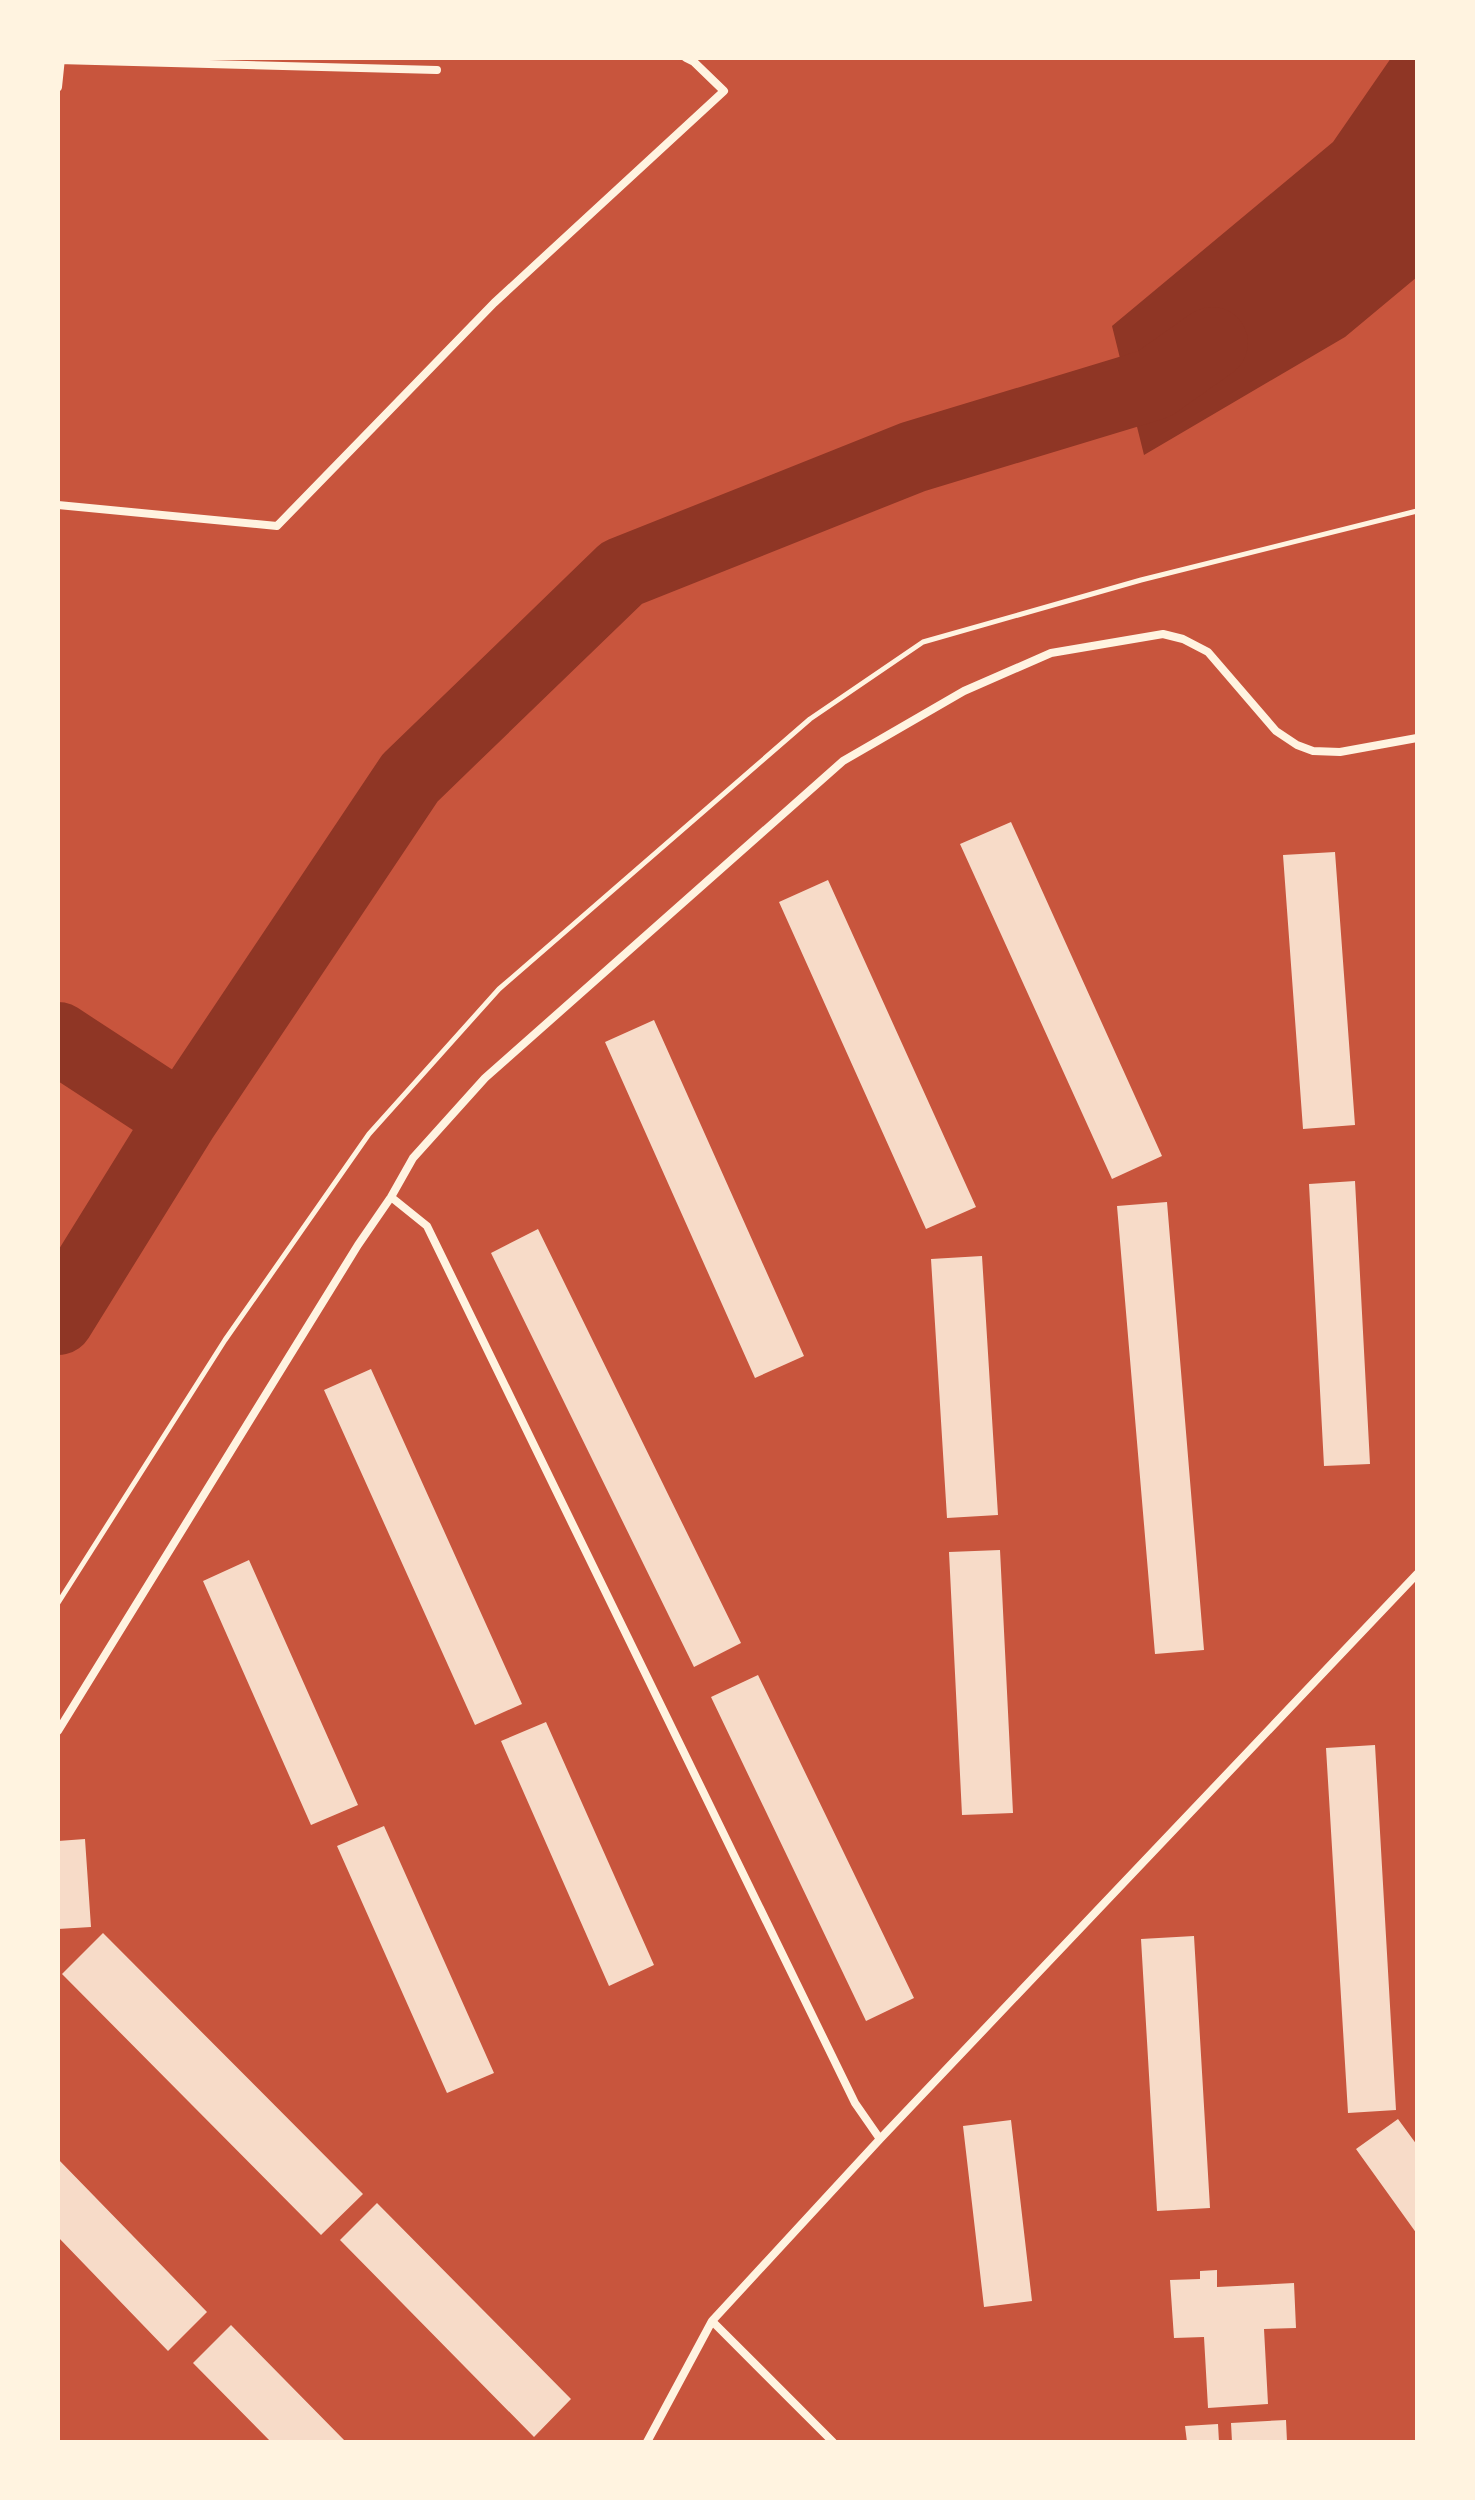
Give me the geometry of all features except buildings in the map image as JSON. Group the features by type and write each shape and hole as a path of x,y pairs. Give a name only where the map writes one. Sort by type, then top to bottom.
{"street":[{"path":"58,87 60,59 437,70"},
{"path":"58,505 277,526 494,303 724,91 693,59"},
{"path":"58,1731 413,1158 485,1078 843,761 964,691 1051,653 1163,634 1183,639 1208,652 1276,731 1297,745 1313,751 1340,752 1417,738"},
{"path":"391,1197 427,1226 855,2103 880,2139"},
{"path":"647,2442 712,2321 880,2139 1417,1574"},
{"path":"712,2321 833,2442"}],"shaded area":[{"path":"1391,58 1417,58 1417,277 1345,337 1144,455 1112,326 1333,142"}],"waterway":[{"path":"58,1319 182,1119 410,778 622,573 913,457 1154,384 1212,343"},
{"path":"58,1038 182,1119"}]}
